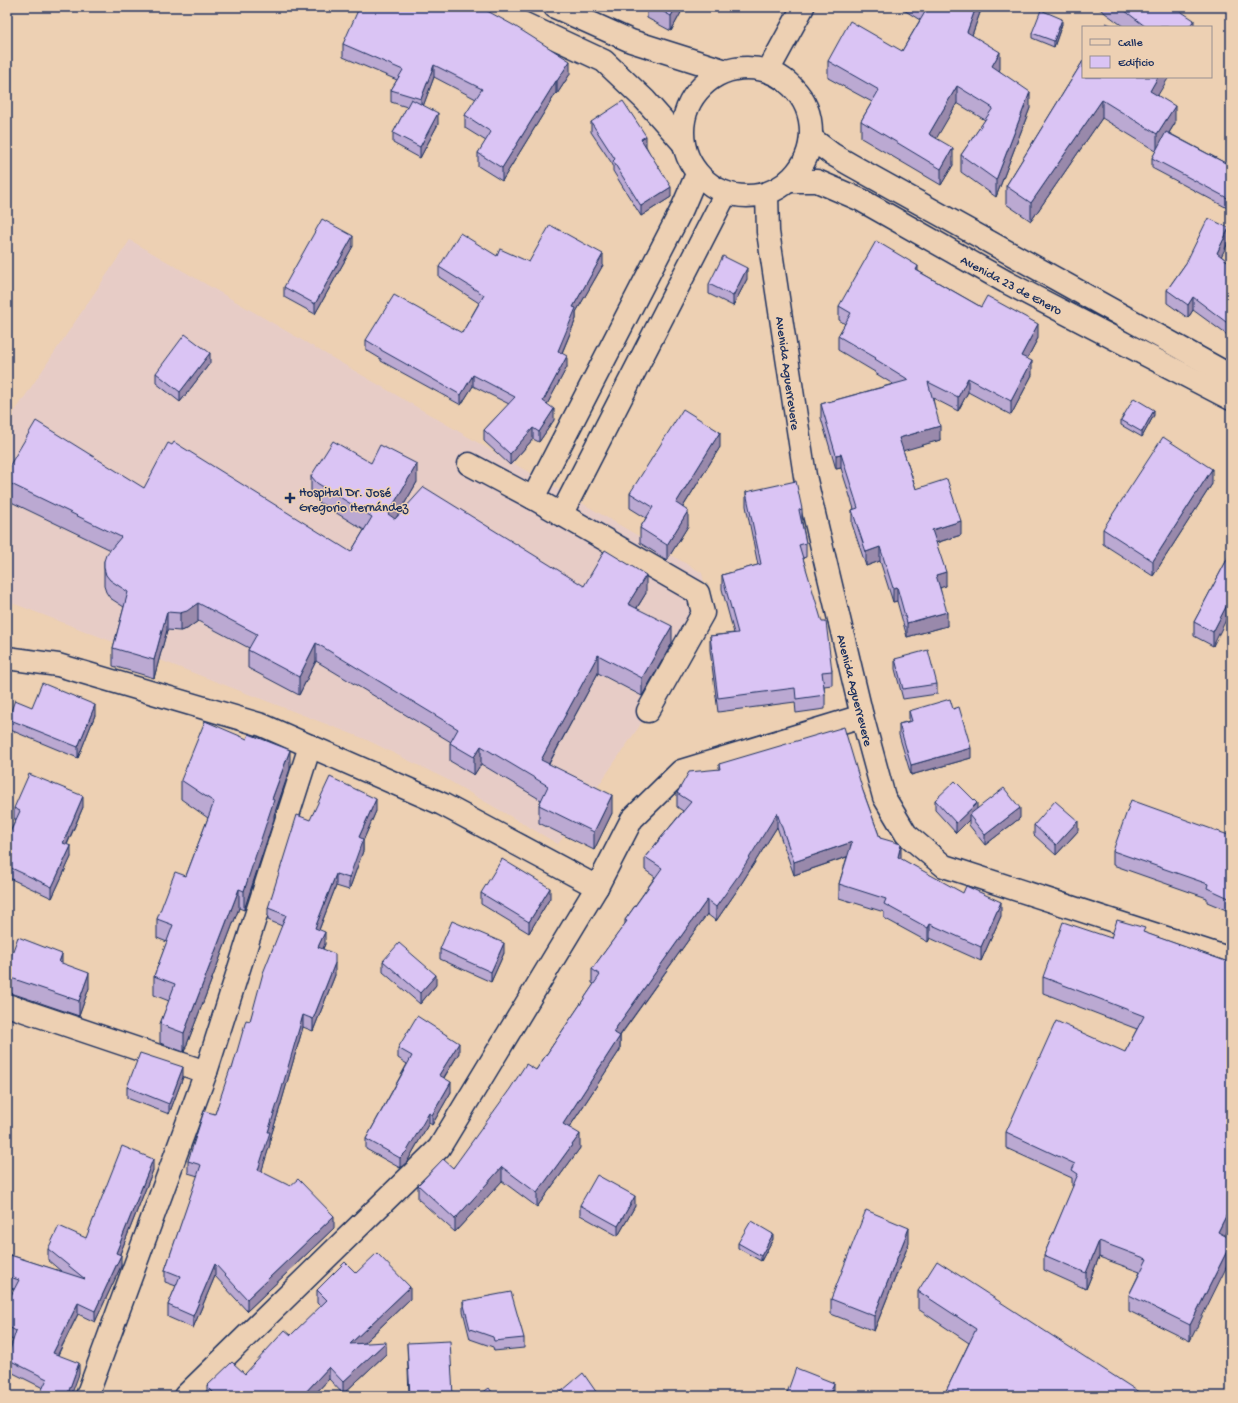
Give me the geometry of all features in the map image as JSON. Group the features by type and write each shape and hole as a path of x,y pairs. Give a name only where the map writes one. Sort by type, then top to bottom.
{"street":[{"path":"488,7 604,61 646,100 683,143"},
{"path":"555,7 631,41 726,71"},
{"path":"768,71 803,7"},
{"path":"747,67 768,71 787,81 802,97 810,117 812,138 808,154 801,168 790,181 767,194 746,196 726,193 710,185 697,174 688,159 683,143 682,125 687,107 696,91 709,79 726,71 747,67"},
{"name":"Avenida 23 de Enero","path":"812,138 832,154 851,166 1231,376"},
{"path":"533,498 682,209 697,174"},
{"name":"Avenida 23 de Enero","path":"790,181 817,181 861,200 1006,282 1231,400"},
{"path":"561,515 726,193"},
{"name":"Avenida Aguerrevere","path":"767,194 768,232 805,476 862,716 884,798 906,834 944,866 1231,959"},
{"path":"469,464 533,498 698,593 703,612 648,711"},
{"path":"7,658 58,665 262,725 442,804 597,888"},
{"path":"185,1396 439,1148 597,888 632,819 681,771 862,716"},
{"path":"87,1396 206,1072 310,746"},
{"path":"7,1005 206,1072"}],"shaded area":[{"name":"Hospital Dr. José Gregorio Hernández","path":"130,240 702,573 712,621 558,844 446,779 365,739 7,601 7,423"}],"building":[{"path":"366,7 480,7 513,25 570,61 502,168 478,153 491,132 465,115 482,89 434,65 421,99 391,90 403,70 343,44 359,8 365,10"},
{"path":"655,7 676,7 671,16"},
{"path":"928,7 976,7 967,32 1000,52 992,66 1030,92 996,180 961,155 993,108 957,86 929,134 953,148 941,169 861,121 879,90 828,61 850,21 902,51"},
{"path":"1120,7 1174,7 1194,20 1190,26 1145,26"},
{"path":"1041,10 1062,19 1054,41 1032,33"},
{"path":"1106,23 1114,26 1104,26"},
{"path":"1082,63 1082,78 1157,78 1150,91 1175,106 1157,134 1102,100 1031,203 1006,186"},
{"path":"411,99 438,113 420,147 393,133"},
{"path":"623,101 646,136 641,139 671,187 641,206 613,161 615,159 591,122"},
{"path":"1166,132 1231,166 1231,200 1152,158"},
{"path":"1208,218 1229,228 1217,253 1231,264 1230,325 1193,297 1188,305 1167,290 1186,263"},
{"path":"322,219 353,236 315,304 284,287"},
{"path":"550,225 603,254 573,307 576,308 558,351 567,356 543,401 554,409 539,432 533,428 510,454 484,430 515,397 473,375 461,395 366,340 394,295 462,333 484,295 439,267 460,233 497,256 500,249 529,262"},
{"path":"876,241 918,266 916,270 981,307 987,296 1038,324 1021,356 1032,361 1011,401 968,378 958,397 928,382 940,426 899,438 916,489 947,479 961,521 932,530 946,572 936,575 947,612 907,623 897,587 893,588 880,547 866,552 852,510 858,508 841,454 836,455 821,404 909,380 875,359 876,358 838,336 851,313 839,306"},
{"path":"723,256 747,268 733,296 709,284"},
{"path":"185,334 210,353 180,392 156,373"},
{"path":"1134,398 1154,410 1142,432 1121,420"},
{"path":"683,409 720,432 676,503 688,511 667,545 640,528 653,507 630,493"},
{"path":"36,421 144,488 168,443 172,445 174,442 351,552 372,517 317,483 311,476 333,441 371,463 380,445 417,464 388,514 395,519 424,487 584,586 605,550 646,575 628,604 672,626 642,678 598,655 541,760 612,795 594,832 539,805 548,786 481,746 474,757 450,743 458,729 316,643 299,677 248,650 257,634 198,603 187,611 180,613 167,612 154,660 113,648 128,592 110,580 106,575 104,561 106,555 121,537 7,482 7,470"},
{"path":"1163,437 1212,469 1153,561 1103,529"},
{"path":"796,481 802,509 799,510 806,543 799,545 822,622 826,622 832,671 822,672 825,695 796,699 795,688 718,698 710,636 738,633 722,575 761,564 746,492"},
{"path":"1231,552 1231,597 1213,632 1194,622"},
{"path":"928,650 937,684 903,689 895,659"},
{"path":"42,683 95,705 78,747 8,719 15,700 32,707"},
{"path":"950,699 953,709 959,707 971,748 911,765 899,724 912,721 909,711"},
{"path":"205,721 247,739 249,734 290,750 272,799 274,800 244,891 239,889 184,1033 160,1024 175,984 154,976 173,925 157,919 175,872 186,876 214,802 181,780"},
{"path":"844,727 863,791 880,838 901,844 898,857 963,893 966,886 1001,902 981,947 930,924 928,928 884,904 886,899 839,884 852,842 794,862 777,813 738,876 716,907 707,900 613,1032 620,1036 563,1124 580,1134 537,1193 502,1167 455,1219 418,1185 443,1159 453,1168 510,1089 526,1064 536,1070 600,975 592,969 627,921 625,920 662,868 645,857 691,802 677,793 689,772 720,769 719,764"},
{"path":"29,774 83,796 63,843 71,846 52,887 7,866 7,839 20,811 14,808"},
{"path":"330,777 376,799 359,837 363,839 349,878 336,874 315,928 325,932 318,947 335,954 335,963 313,1019 303,1015 258,1170 290,1186 298,1179 334,1216 247,1299 215,1264 193,1316 168,1305 180,1276 165,1270 201,1165 188,1161 204,1111 215,1114 230,1069 232,1069 246,1020 250,1021 263,973 286,915 268,908 297,815 310,820"},
{"path":"955,781 977,803 956,823 935,800"},
{"path":"1004,788 1020,808 985,835 969,815"},
{"path":"1131,800 1231,836 1231,899 1207,888 1208,884 1113,851"},
{"path":"1055,801 1078,821 1056,845 1034,825"},
{"path":"502,859 550,888 529,922 481,893"},
{"path":"1117,920 1145,928 1143,932 1231,963 1231,1206 1218,1232 1231,1239 1231,1243 1190,1325 1129,1295 1147,1259 1099,1241 1086,1273 1044,1255 1078,1174 1072,1170 1075,1164 1006,1132 1056,1021 1125,1052 1144,1016 1043,977 1063,922 1111,938"},
{"path":"452,921 504,943 491,972 440,949"},
{"path":"18,937 62,954 59,962 89,973 79,1001 11,978 7,978 7,967"},
{"path":"399,943 436,975 420,993 383,961"},
{"path":"417,1016 459,1043 439,1075 451,1082 432,1115 429,1113 407,1151 400,1158 366,1139 412,1056 398,1048"},
{"path":"140,1053 183,1067 169,1104 127,1087"},
{"path":"122,1146 153,1159 116,1253 121,1255 95,1311 78,1303 53,1353 79,1363 67,1396 39,1396 47,1379 7,1359 16,1331 7,1326 7,1303 19,1280 7,1276 7,1254 85,1279 48,1249 59,1226 86,1238"},
{"path":"597,1175 635,1196 618,1226 580,1205"},
{"path":"866,1210 909,1228 874,1316 831,1299"},
{"path":"751,1221 773,1234 761,1256 738,1243"},
{"path":"377,1253 410,1287 350,1344 386,1342 343,1382 329,1367 302,1396 215,1396 216,1395 207,1386 232,1362 245,1374 285,1330 291,1335 327,1300 317,1290 345,1262 356,1273"},
{"path":"937,1261 1145,1396 950,1396 945,1393 976,1329 918,1291"},
{"path":"511,1292 524,1338 494,1341 493,1337 470,1329 463,1301"},
{"path":"450,1341 453,1396 410,1396 407,1343"},
{"path":"796,1368 834,1383 829,1396 786,1396"},
{"path":"583,1373 599,1396 556,1396"},
{"path":"489,1388 495,1396 478,1396"},
{"path":"7,1392 18,1396 7,1396"}],"place":[{"name":"Hospital Dr. José Gregorio Hernández","path":"290,498"}]}
